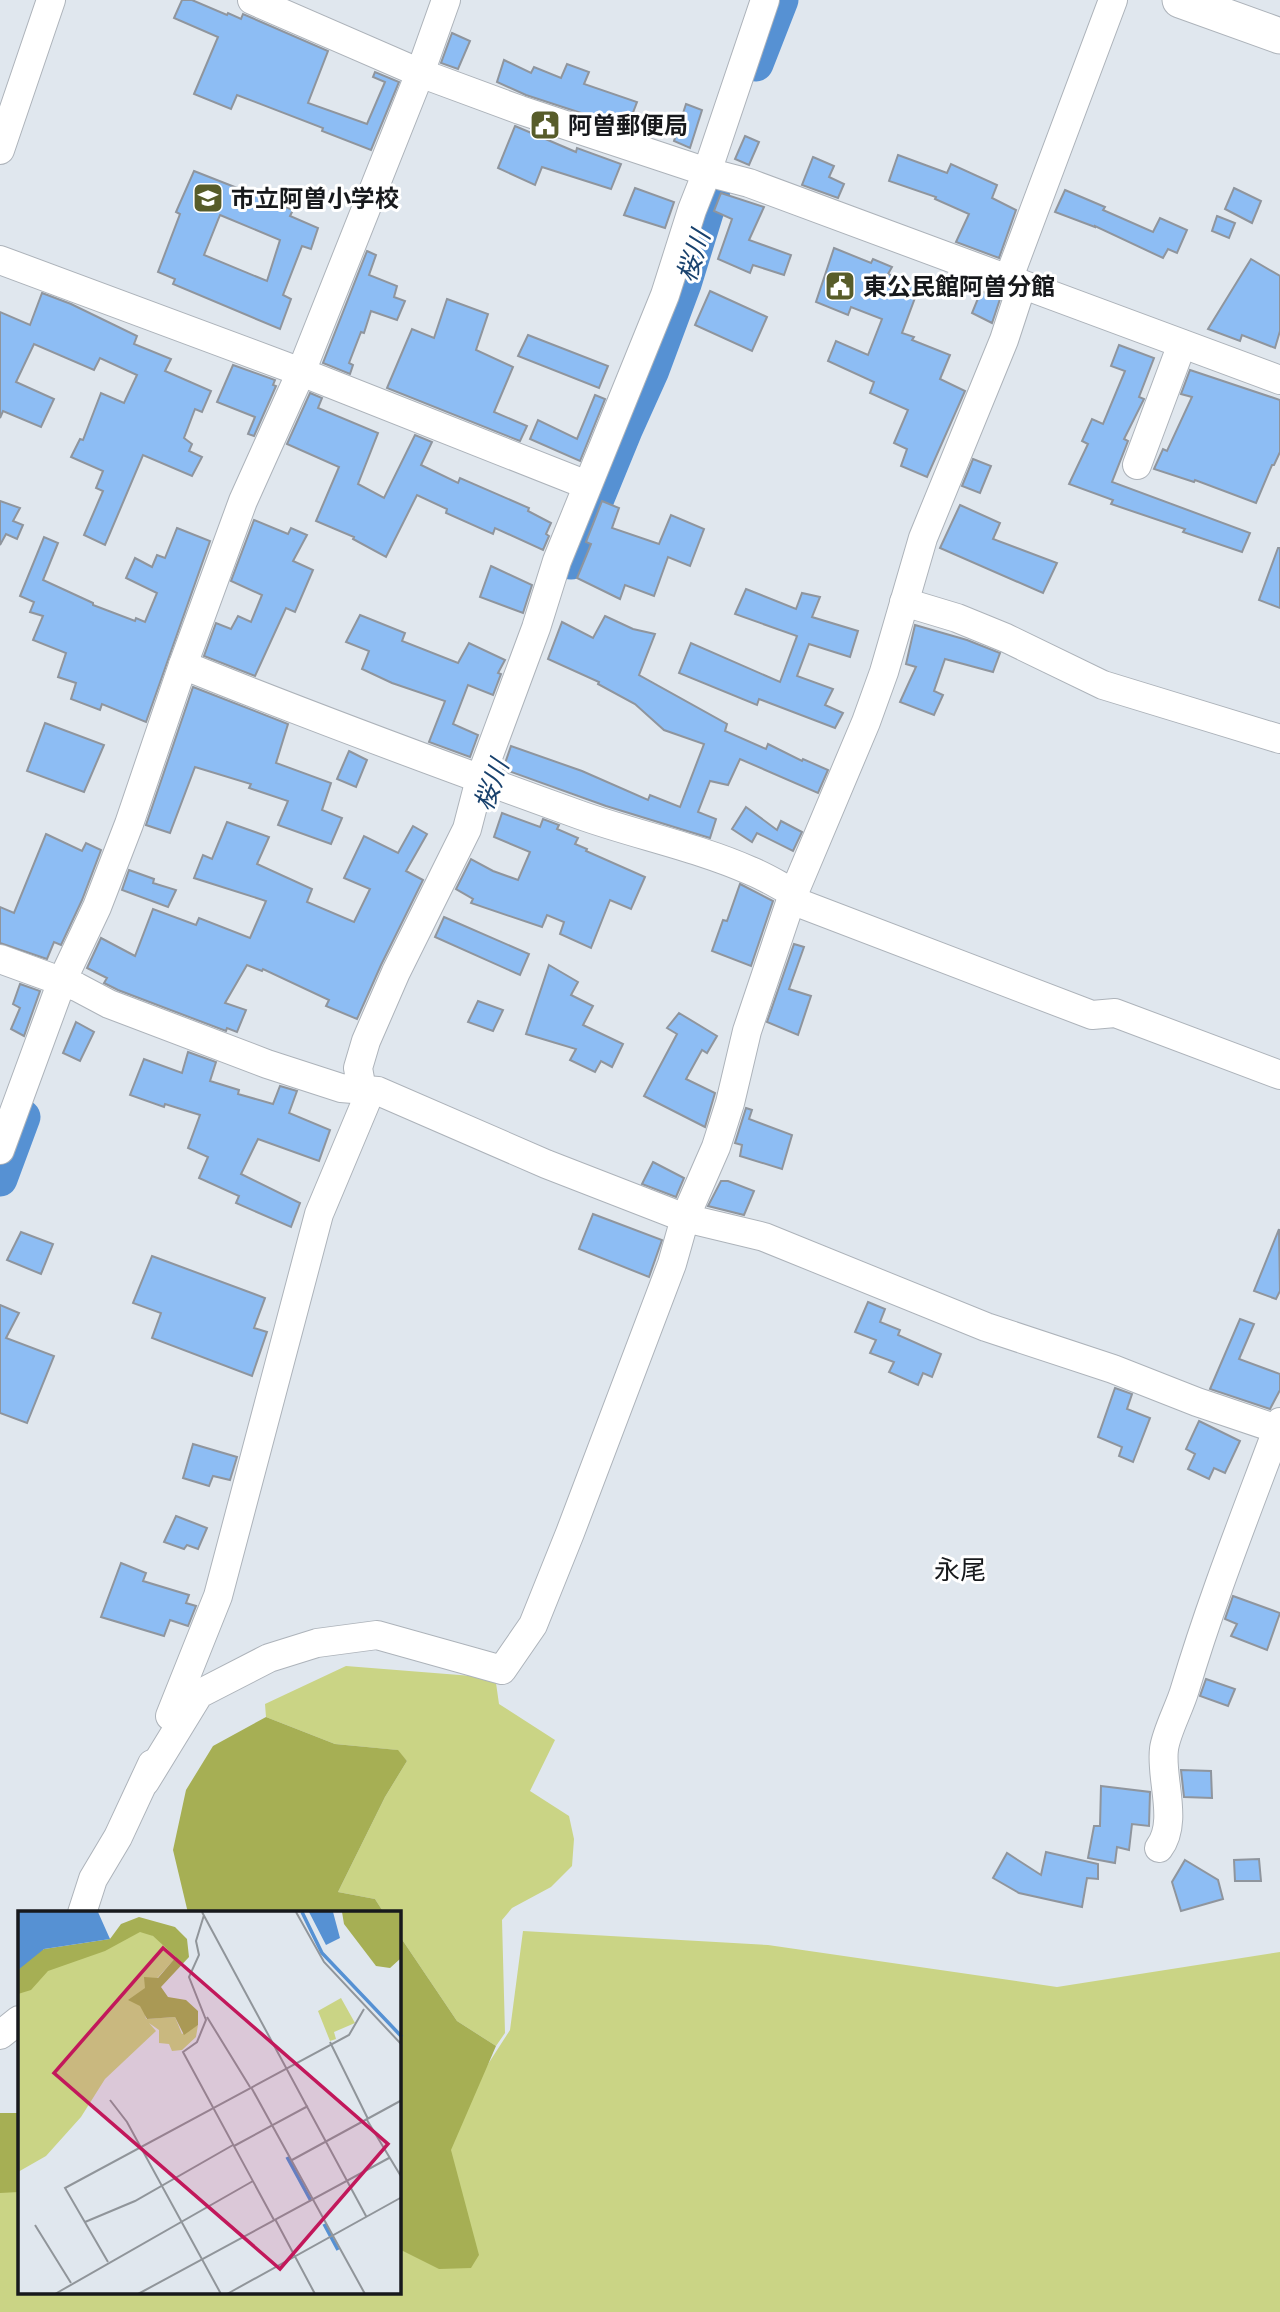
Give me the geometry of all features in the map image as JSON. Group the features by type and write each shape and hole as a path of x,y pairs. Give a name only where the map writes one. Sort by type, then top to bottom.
{"main road":[{"path":"1180,0 1280,36"}],"street":[{"path":"0,150 51,0"},
{"path":"253,0 421,74 520,110 749,183 1280,380"},
{"path":"0,1150 115,860 243,501 301,372 421,74 446,0"},
{"path":"83,1911 93,1879 118,1838 145,1782 218,1597 319,1214 366,1102 362,1082 366,1041 396,972 488,782 587,485 665,295 692,210 714,174 765,0"},
{"path":"145,1782 199,1694 269,1658 317,1643 377,1635 502,1670 533,1625 672,1265 685,1218 716,1147 747,1031 792,896 866,722 884,673 923,538 1004,340 1015,283 1113,0"},
{"path":"0,260 301,372 587,485"},
{"path":"1138,465 1182,344"},
{"path":"904,602 957,618 1006,638 1103,685 1280,738"},
{"path":"183,665 488,782 620,829 751,870 792,896 1093,1015 1115,1013 1280,1076"},
{"path":"0,959 68,984 109,1004 267,1063 341,1088 362,1082 377,1091 546,1164 685,1218 764,1237 986,1327 1113,1369 1197,1402 1279,1427 1200,1637 1164,1749 1168,1802 1166,1840 1159,1848"},
{"path":"0,2035 18,2022"}],"green space":[{"path":"346,1666 472,1676 496,1683 499,1704 555,1740 530,1791 569,1816 574,1839 572,1866 551,1887 512,1908 502,1920 505,2033 496,2046 457,2021 401,1938 401,1911 383,1911 375,1899 338,1892 385,1797 407,1761 397,1750 335,1744 266,1717 265,1704"},
{"path":"266,1717 335,1744 398,1750 407,1761 385,1797 338,1892 375,1899 383,1911 188,1911 173,1850 186,1790 213,1746"},
{"path":"523,1931 768,1945 1057,1987 1280,1952 1280,2312 0,2312 0,2188 18,2189 18,2294 401,2294 401,2173 452,2120 510,2030"},
{"path":"401,1938 457,2021 496,2046 451,2150 479,2255 471,2268 439,2269 401,2250"},
{"path":"0,2113 18,2113 18,2192 0,2193"}],"building":[{"path":"182,0 192,0 241,19 243,14 328,51 308,103 367,124 385,82 373,77 375,72 399,82 371,150 322,131 323,128 237,95 231,109 194,94 218,37 174,18"},
{"path":"452,33 470,41 458,69 441,63"},
{"path":"504,60 531,73 534,67 561,78 567,64 589,72 584,84 637,102 627,128 526,95 497,82"},
{"path":"686,104 702,110 690,148 674,141"},
{"path":"515,126 576,152 577,148 621,164 611,189 542,167 535,185 498,168"},
{"path":"745,136 759,142 749,165 735,159"},
{"path":"898,155 947,173 951,164 997,185 992,198 1016,210 999,258 956,242 969,214 935,199 936,197 889,181"},
{"path":"813,157 834,166 829,177 844,184 838,198 802,185"},
{"path":"194,171 293,210 290,216 318,228 311,249 302,246 283,295 291,299 280,329 173,284 175,279 158,272 180,214 176,212","holes":["220,215 280,240 267,281 204,255"]},
{"path":"635,188 674,202 665,228 624,215"},
{"path":"1234,188 1261,201 1252,223 1225,209"},
{"path":"1065,190 1153,232 1160,218 1187,230 1177,253 1168,249 1163,258 1095,226 1055,212"},
{"path":"721,193 764,207 749,240 791,255 784,275 753,265 750,273 718,259 732,219 714,211"},
{"path":"1217,216 1235,223 1229,238 1212,231"},
{"path":"834,248 871,263 873,259 892,267 888,274 919,287 902,333 914,337 912,340 950,355 940,379 965,391 927,477 901,466 907,449 894,443 908,410 870,393 874,382 828,361 836,341 868,355 882,319 851,307 848,315 816,302"},
{"path":"367,251 376,255 369,275 397,286 394,297 405,301 397,320 371,311 364,333 361,332 349,363 353,365 350,374 323,363"},
{"path":"1251,259 1280,276 1280,331 1275,348 1242,335 1240,341 1208,329"},
{"path":"710,291 767,317 752,351 695,325"},
{"path":"981,291 1000,299 992,323 972,313"},
{"path":"42,293 137,336 134,344 171,359 165,371 211,391 202,412 195,409 184,438 192,444 189,451 202,457 192,476 143,455 105,545 84,535 103,491 96,488 103,471 71,457 80,439 83,440 101,393 124,403 137,375 100,358 94,370 34,344 16,382 54,399 41,427 3,411 0,418 0,312 30,325"},
{"path":"447,299 488,314 476,350 513,367 494,412 527,426 520,441 387,388 412,329 434,338"},
{"path":"528,335 608,366 599,388 518,356"},
{"path":"1119,345 1154,358 1139,397 1144,399 1124,439 1128,441 1112,482 1250,533 1242,552 1111,504 1113,500 1069,484 1088,444 1082,441 1092,419 1103,424 1125,371 1111,366"},
{"path":"233,365 275,380 273,385 276,386 254,436 248,434 255,417 217,402"},
{"path":"1190,370 1280,400 1280,452 1256,503 1195,480 1194,482 1154,469 1163,449 1167,451 1192,397 1181,394"},
{"path":"310,393 322,398 318,408 378,433 358,484 384,498 415,435 432,442 421,465 458,483 460,478 529,508 528,511 551,523 543,550 495,528 493,534 446,513 447,509 417,495 386,557 353,539 354,537 316,521 339,467 287,444"},
{"path":"595,395 605,399 580,461 530,439 538,420 577,439"},
{"path":"973,459 991,466 980,493 962,486"},
{"path":"0,501 20,508 13,521 23,525 17,539 6,534 0,545"},
{"path":"602,501 619,508 612,528 659,544 671,515 704,529 690,566 668,557 654,596 625,585 620,599 577,578 591,544 586,542"},
{"path":"960,505 1000,523 993,539 1057,563 1043,593 940,548"},
{"path":"254,520 288,534 291,528 307,535 293,561 313,570 295,612 286,608 255,676 204,656 216,623 231,629 238,616 251,622 262,595 231,581"},
{"path":"177,528 210,541 146,722 102,704 100,710 71,699 76,683 58,677 66,653 33,640 43,616 30,612 34,602 20,596 44,537 58,543 43,580 93,605 135,621 136,618 145,622 157,593 126,578 135,558 152,567 157,555 165,558"},
{"path":"1280,548 1280,608 1259,600"},
{"path":"491,566 532,585 523,613 480,597"},
{"path":"746,589 796,609 802,593 820,597 812,617 858,631 850,657 809,644 797,676 833,689 825,705 843,713 835,728 759,699 757,705 679,673 691,643 780,682 797,636 735,614"},
{"path":"360,615 405,633 402,641 458,663 469,643 505,660 498,673 501,674 493,695 468,685 453,724 478,735 470,757 429,742 445,701 392,683 362,669 369,651 346,642"},
{"path":"605,616 633,629 655,634 639,675 727,724 725,731 766,749 768,744 828,770 818,793 740,759 728,785 710,781 698,812 716,819 710,838 606,806 503,769 511,746 582,771 648,800 650,795 680,807 704,744 664,730 635,704 598,684 599,682 548,659 562,622 593,638"},
{"path":"915,625 1000,653 993,672 945,659 934,691 943,695 934,715 900,702 916,667 906,664"},
{"path":"193,687 288,724 276,763 331,783 322,810 342,818 331,844 278,825 288,801 249,788 251,784 195,767 170,833 146,825"},
{"path":"45,723 104,745 84,792 27,771"},
{"path":"349,751 367,760 356,787 337,779"},
{"path":"746,807 777,830 781,821 802,832 793,851 757,833 752,842 732,829"},
{"path":"502,813 540,827 543,819 559,825 557,829 578,838 575,844 587,849 586,851 645,877 631,909 610,900 591,948 560,934 564,922 547,915 542,927 471,903 473,899 456,889 471,859 518,880 530,852 494,837"},
{"path":"227,822 269,837 257,864 312,889 307,902 354,922 370,889 344,878 364,836 398,853 413,826 427,834 406,871 423,880 357,1019 326,1006 329,1000 263,969 262,971 247,965 225,1003 246,1010 237,1032 227,1028 226,1031 118,990 104,983 107,978 87,968 101,938 135,956 153,909 196,925 199,918 250,938 266,901 194,878 203,855 212,859"},
{"path":"46,834 82,851 86,843 101,850 61,945 54,942 47,959 0,943 0,907 14,913"},
{"path":"129,870 154,879 153,883 176,890 168,907 122,890"},
{"path":"740,884 773,901 751,966 712,951 723,920 727,921"},
{"path":"444,917 529,954 520,975 435,937"},
{"path":"794,944 804,947 789,989 811,996 798,1035 767,1022"},
{"path":"549,965 578,982 571,995 593,1006 583,1025 623,1044 612,1067 601,1061 595,1072 570,1060 576,1049 526,1034"},
{"path":"20,984 40,991 24,1036 11,1029 20,1008 13,1004"},
{"path":"478,1001 503,1010 493,1031 468,1022"},
{"path":"679,1013 717,1036 707,1053 702,1050 686,1079 715,1093 705,1127 644,1096 677,1034 667,1028"},
{"path":"76,1022 94,1032 80,1061 63,1053"},
{"path":"188,1052 216,1062 210,1081 239,1090 238,1094 273,1104 280,1086 297,1091 289,1113 330,1130 319,1161 258,1139 241,1174 300,1203 291,1227 236,1203 239,1196 199,1178 208,1157 188,1148 200,1115 165,1104 164,1107 130,1095 144,1059 182,1073"},
{"path":"746,1108 752,1110 749,1119 792,1135 782,1169 740,1156 742,1145 735,1143"},
{"path":"653,1162 684,1178 676,1197 642,1184"},
{"path":"721,1181 754,1191 744,1215 708,1206"},
{"path":"593,1214 662,1240 649,1277 579,1249"},
{"path":"1279,1229 1280,1291 1276,1299 1254,1291"},
{"path":"21,1232 53,1244 41,1274 7,1260"},
{"path":"152,1256 265,1298 254,1328 267,1332 252,1376 152,1338 161,1313 133,1303"},
{"path":"868,1302 885,1309 880,1322 900,1330 898,1335 941,1354 932,1377 923,1373 918,1385 889,1372 894,1362 870,1353 876,1340 855,1332"},
{"path":"0,1305 19,1313 6,1338 54,1356 27,1423 0,1413"},
{"path":"1240,1319 1254,1324 1239,1359 1280,1374 1280,1390 1270,1409 1210,1389"},
{"path":"1115,1388 1132,1394 1127,1409 1150,1418 1133,1462 1119,1456 1122,1447 1098,1437"},
{"path":"1199,1421 1240,1441 1225,1473 1214,1468 1209,1479 1188,1469 1195,1454 1186,1449"},
{"path":"193,1444 237,1457 230,1480 213,1476 209,1486 183,1478"},
{"path":"176,1516 207,1528 198,1549 187,1545 184,1549 164,1542"},
{"path":"121,1563 146,1573 143,1581 189,1595 186,1603 196,1606 188,1626 170,1620 164,1636 101,1617"},
{"path":"1233,1596 1280,1613 1267,1650 1231,1636 1237,1624 1225,1619"},
{"path":"1206,1679 1235,1689 1228,1706 1200,1696"},
{"path":"1181,1770 1211,1771 1212,1798 1184,1797"},
{"path":"1101,1786 1150,1792 1149,1826 1132,1824 1129,1850 1117,1847 1115,1863 1088,1858 1094,1826 1100,1826"},
{"path":"1046,1852 1098,1864 1098,1879 1087,1878 1082,1907 1019,1893 993,1878 1007,1853 1041,1875"},
{"path":"1259,1859 1261,1881 1235,1881 1234,1860"},
{"path":"1185,1860 1218,1880 1223,1899 1181,1911 1172,1882"}],"waterway":[{"name":"桜川","path":"756,64 781,0"},
{"name":"桜川","path":"571,562 652,370 684,284 713,190"},
{"name":"桜川","path":"0,1179 23,1117"}],"place":[{"name":"阿曽郵便局","path":"545,125"},
{"name":"市立阿曽小学校","path":"208,198"},
{"name":"東公民館阿曽分館","path":"840,286"}],"district":[{"name":"永尾","path":"960,1569"}]}
